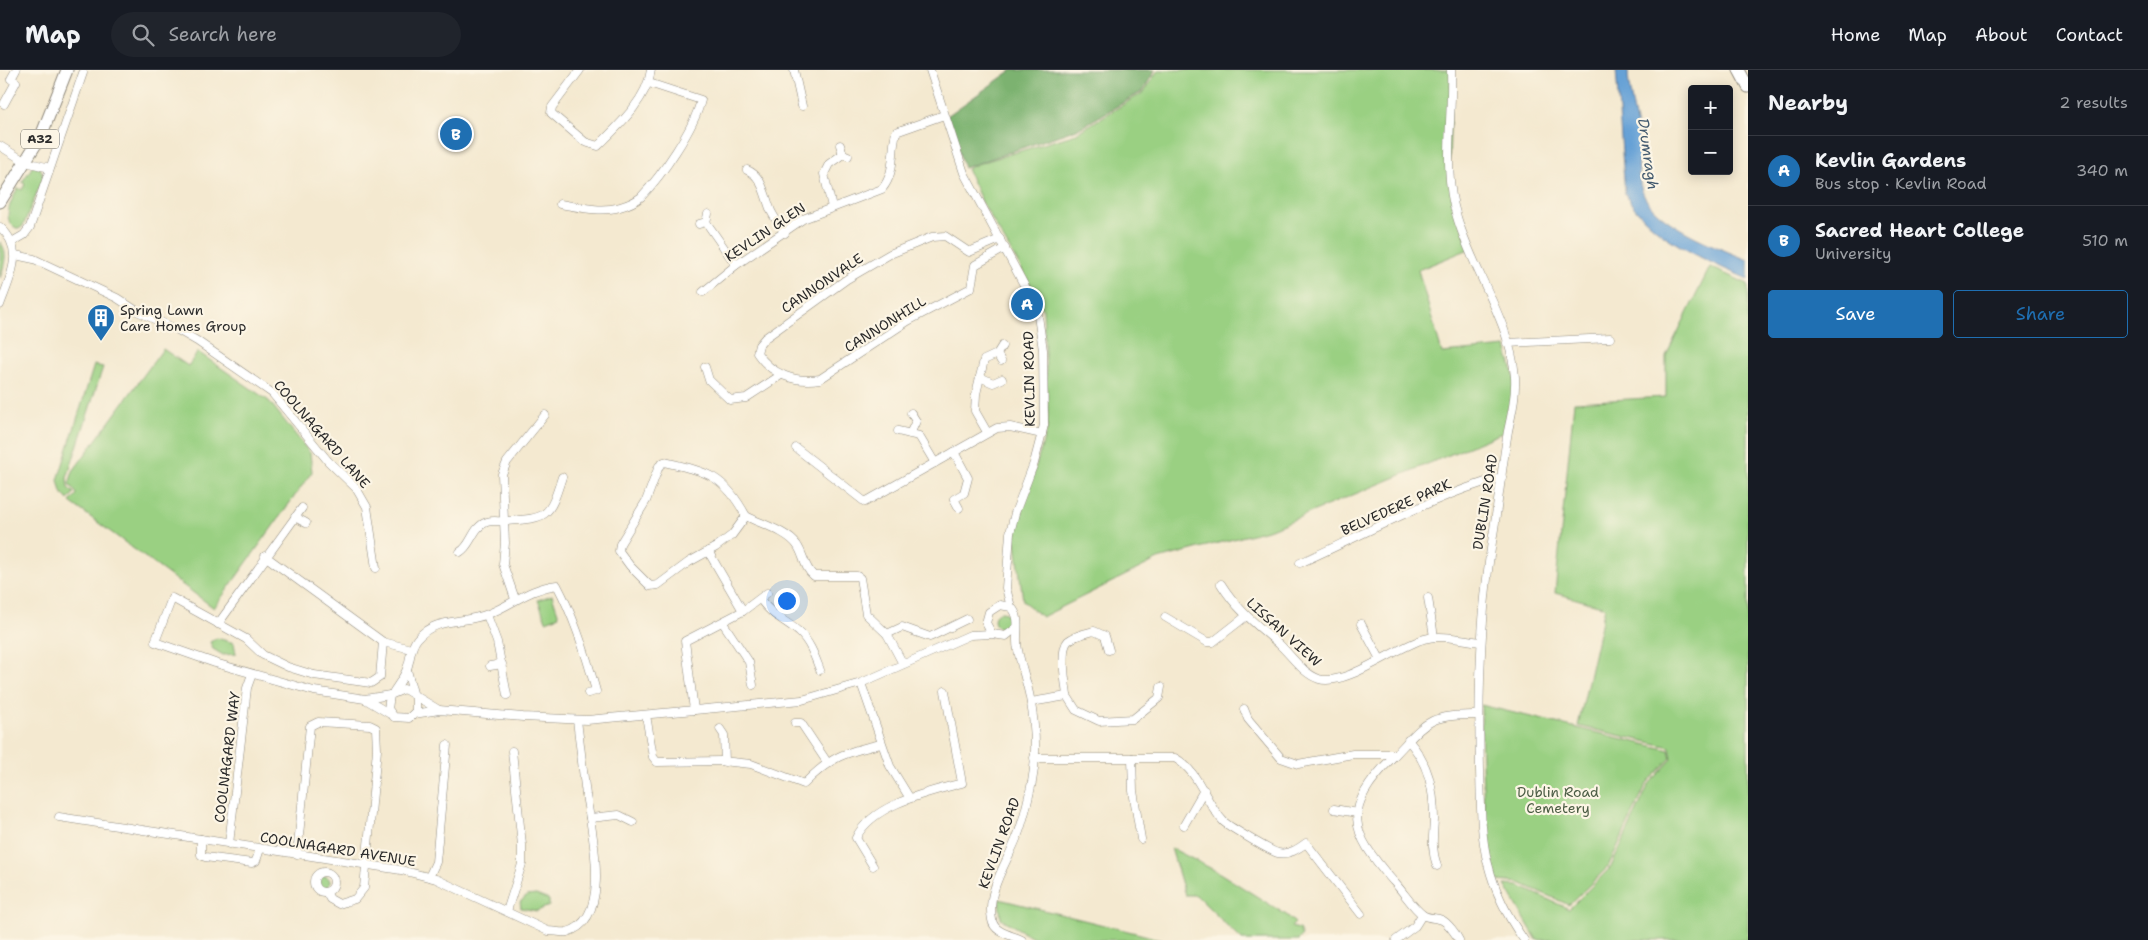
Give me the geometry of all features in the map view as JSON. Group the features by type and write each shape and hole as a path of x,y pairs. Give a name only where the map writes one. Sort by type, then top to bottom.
{"highway":[{"name":"A32","path":"0,202 41,136 67,70"},
{"path":"1739,70 1748,87"}],"street":[{"path":"4,104 16,82 11,79 16,70"},
{"path":"580,70 552,107 551,113 585,142 598,146 622,122 649,83 651,70"},
{"path":"794,70 802,106"},
{"name":"KEVLIN ROAD","path":"930,70 964,173 1037,309 1042,330 1044,400 1042,434 1010,533 1006,588 1011,607"},
{"name":"DUBLIN ROAD","path":"1451,70 1449,175 1452,198 1463,236 1496,312 1507,343 1515,379 1484,592 1479,715 1480,796 1488,862 1500,901 1510,921 1524,940"},
{"path":"12,242 24,235 30,227 83,73"},
{"path":"560,204 602,210 620,207 640,198 675,153 698,114 701,100 649,83"},
{"name":"KEVLIN GLEN","path":"703,292 736,265 803,219 832,206 882,189 890,180 896,132 944,116"},
{"path":"832,206 824,174 829,164 846,155 840,145"},
{"path":"1,150 26,162 50,168"},
{"path":"753,170 762,185 772,213 784,233"},
{"path":"704,220 736,265"},
{"path":"0,227 12,242 15,255 0,305"},
{"name":"CANNONVALE","path":"762,359 757,348 765,338 847,278 890,254 932,237 945,236 969,252 1000,239"},
{"name":"CANNONHILL","path":"762,359 774,372 781,375 806,382 820,379 908,321 970,288 975,265 1004,248"},
{"name":"COOLNAGARD LANE","path":"15,255 34,259 117,298 137,311 178,330 272,393 328,461 356,488 367,507 376,568"},
{"path":"1507,343 1610,338"},
{"path":"987,432 975,410 980,377 984,360 992,354 999,358 1002,346"},
{"path":"705,367 709,380 730,400 746,398 781,375"},
{"path":"980,377 993,383 1002,379"},
{"path":"910,434 916,421 911,412"},
{"path":"515,599 503,564 502,474 507,462 545,415"},
{"path":"796,448 865,502 987,432 1010,426 1042,434"},
{"path":"898,431 919,436 935,463"},
{"path":"954,452 968,478 964,493 954,498 959,508"},
{"path":"746,516 732,535 689,562 658,585 650,586 630,566 619,551 620,544 646,501 659,466 664,462 688,467 721,480 735,495 746,516 789,537 797,545 808,572 814,576 857,576 860,578 866,614 887,634 903,664"},
{"path":"460,552 466,548 478,527 488,522 540,518 549,510 562,477"},
{"name":"BELVEDERE PARK","path":"1300,563 1466,489 1502,477"},
{"path":"218,624 265,556 302,508"},
{"path":"295,517 306,523"},
{"path":"708,551 743,611"},
{"path":"265,556 383,642 411,649"},
{"name":"LISSAN VIEW","path":"1221,584 1245,617 1316,678 1324,680 1343,678 1407,645 1434,637 1481,642"},
{"path":"390,714 387,704 407,670 411,649 418,638 432,627 454,620 487,615 524,594 558,585 570,608 584,647 596,691 588,693"},
{"name":"KEVLIN ROAD","path":"996,606 1006,588"},
{"path":"694,710 685,641 723,623 767,593"},
{"path":"383,642 380,677 371,684 314,675 288,667 264,655 246,639 172,598 155,642 252,674 314,691 365,699 404,689 438,710"},
{"path":"1428,598 1434,637"},
{"path":"760,599 780,620 799,632 808,643 820,670"},
{"path":"365,699 404,720 414,714 438,710 523,718 577,720 802,700 861,683 970,635 986,620 989,612 996,606 1006,605 1011,607 1018,618 1016,628 1006,636 992,634 970,635"},
{"path":"487,615 497,642 507,695"},
{"path":"1165,616 1207,642 1213,642 1245,617"},
{"path":"887,634 902,627 930,637 967,619"},
{"path":"986,620 992,634"},
{"path":"723,623 750,662 754,685"},
{"path":"1361,624 1380,659"},
{"name":"KEVLIN ROAD","path":"1016,628 1017,649 1031,702 1034,758 1032,780 1025,813 1017,838 1000,874 991,910 994,926 1001,932 1022,940"},
{"path":"1109,650 1105,636 1094,631 1068,641 1064,647 1067,696 1076,710 1099,721 1132,719 1159,698 1161,687"},
{"name":"KEVLIN ROAD","path":"1006,636 1017,649"},
{"path":"490,666 502,664"},
{"path":"407,670 418,706 414,714"},
{"name":"COOLNAGARD WAY","path":"229,844 247,688 252,674"},
{"path":"861,683 890,766 909,798"},
{"path":"873,866 856,838 860,829 895,803 962,783 945,691"},
{"path":"1031,702 1067,696"},
{"path":"1244,709 1248,720 1281,758 1298,764 1353,754 1396,754"},
{"path":"646,715 653,757 657,762 751,764 804,784 827,762 853,750 881,744"},
{"path":"1459,940 1442,920 1422,915 1361,840 1357,814 1363,794 1371,780 1426,722 1442,716 1479,715"},
{"name":"COOLNAGARD AVENUE","path":"59,817 401,870 430,877 548,931 567,932 578,926 588,916 596,888 590,818 577,720"},
{"path":"297,855 310,726 318,722 370,725 376,728 378,733 377,750 364,888 355,899 339,904 330,899 326,892"},
{"path":"795,723 801,723 827,762"},
{"path":"720,728 724,735 725,762"},
{"path":"1408,740 1420,754 1428,769 1433,790 1432,851 1437,866"},
{"path":"430,877 436,862 447,745"},
{"path":"507,911 522,864 522,846 512,751"},
{"path":"1034,758 1175,758 1187,765 1225,822 1277,853 1296,850 1306,843 1361,914"},
{"path":"1132,758 1132,791 1141,838"},
{"path":"1184,825 1204,790"},
{"path":"1334,809 1357,814"},
{"path":"590,818 619,815 633,822"},
{"path":"201,839 201,855 223,860 252,863 256,861 260,849"},
{"path":"1396,940 1415,926 1422,915"}],"green space":[{"path":"1012,70 1155,70 1143,91 1080,128 964,168 947,116"},
{"path":"1158,70 1451,70 1449,175 1469,249 1418,270 1442,353 1506,347 1515,379 1509,430 1271,529 1158,559 1042,617 1023,601 1015,535 1047,429 1048,413 1043,310 1035,292 983,204 967,169 977,164 1073,135 1144,92"},
{"path":"33,166 40,168 44,176 23,226 19,229 10,222 8,212 18,188 22,190 25,184 22,182"},
{"path":"0,242 5,255 0,278"},
{"path":"1710,267 1748,284 1748,940 1537,940 1505,885 1519,886 1569,909 1611,867 1649,784 1672,759 1670,747 1578,726 1605,607 1555,593 1574,402 1666,397 1666,356"},
{"path":"163,349 188,366 198,352 269,401 310,453 312,472 214,608 70,502 77,494 69,484 73,471"},
{"path":"94,365 103,367 67,478 68,488 74,493 68,500 61,492 58,480"},
{"path":"552,595 559,616 546,621 538,600"},
{"path":"999,612 1005,612 1010,617 1008,626 999,628 994,623 994,617"},
{"path":"217,638 234,643 236,654 223,655 213,649 210,642"},
{"name":"Dublin Road Cemetery","path":"1481,705 1669,750 1671,758 1647,783 1608,867 1569,905 1520,883 1497,881 1485,816"},
{"path":"1171,848 1218,872 1288,916 1295,923 1291,927 1299,929 1302,936 1298,940 1242,940 1196,895 1185,895"},
{"path":"322,876 326,876 330,882 326,888 322,888 318,884 318,880"},
{"path":"536,895 549,900 549,906 537,911 521,908 520,902 527,896"},
{"path":"999,899 1161,940 1038,940 1001,919"}],"water":[{"path":"1616,70 1628,70 1630,94 1638,134 1640,184 1648,203 1672,224 1704,241 1748,260 1748,279 1696,255 1663,235 1636,209 1625,194"}],"place":[{"name":"Sacred Heart College","path":"456,134"},
{"name":"Kevlin Gardens","path":"1027,304"},
{"name":"Spring Lawn Care Homes Group","path":"101,342"}],"water label":[{"name":"Drumragh","path":"1648,154"}]}
